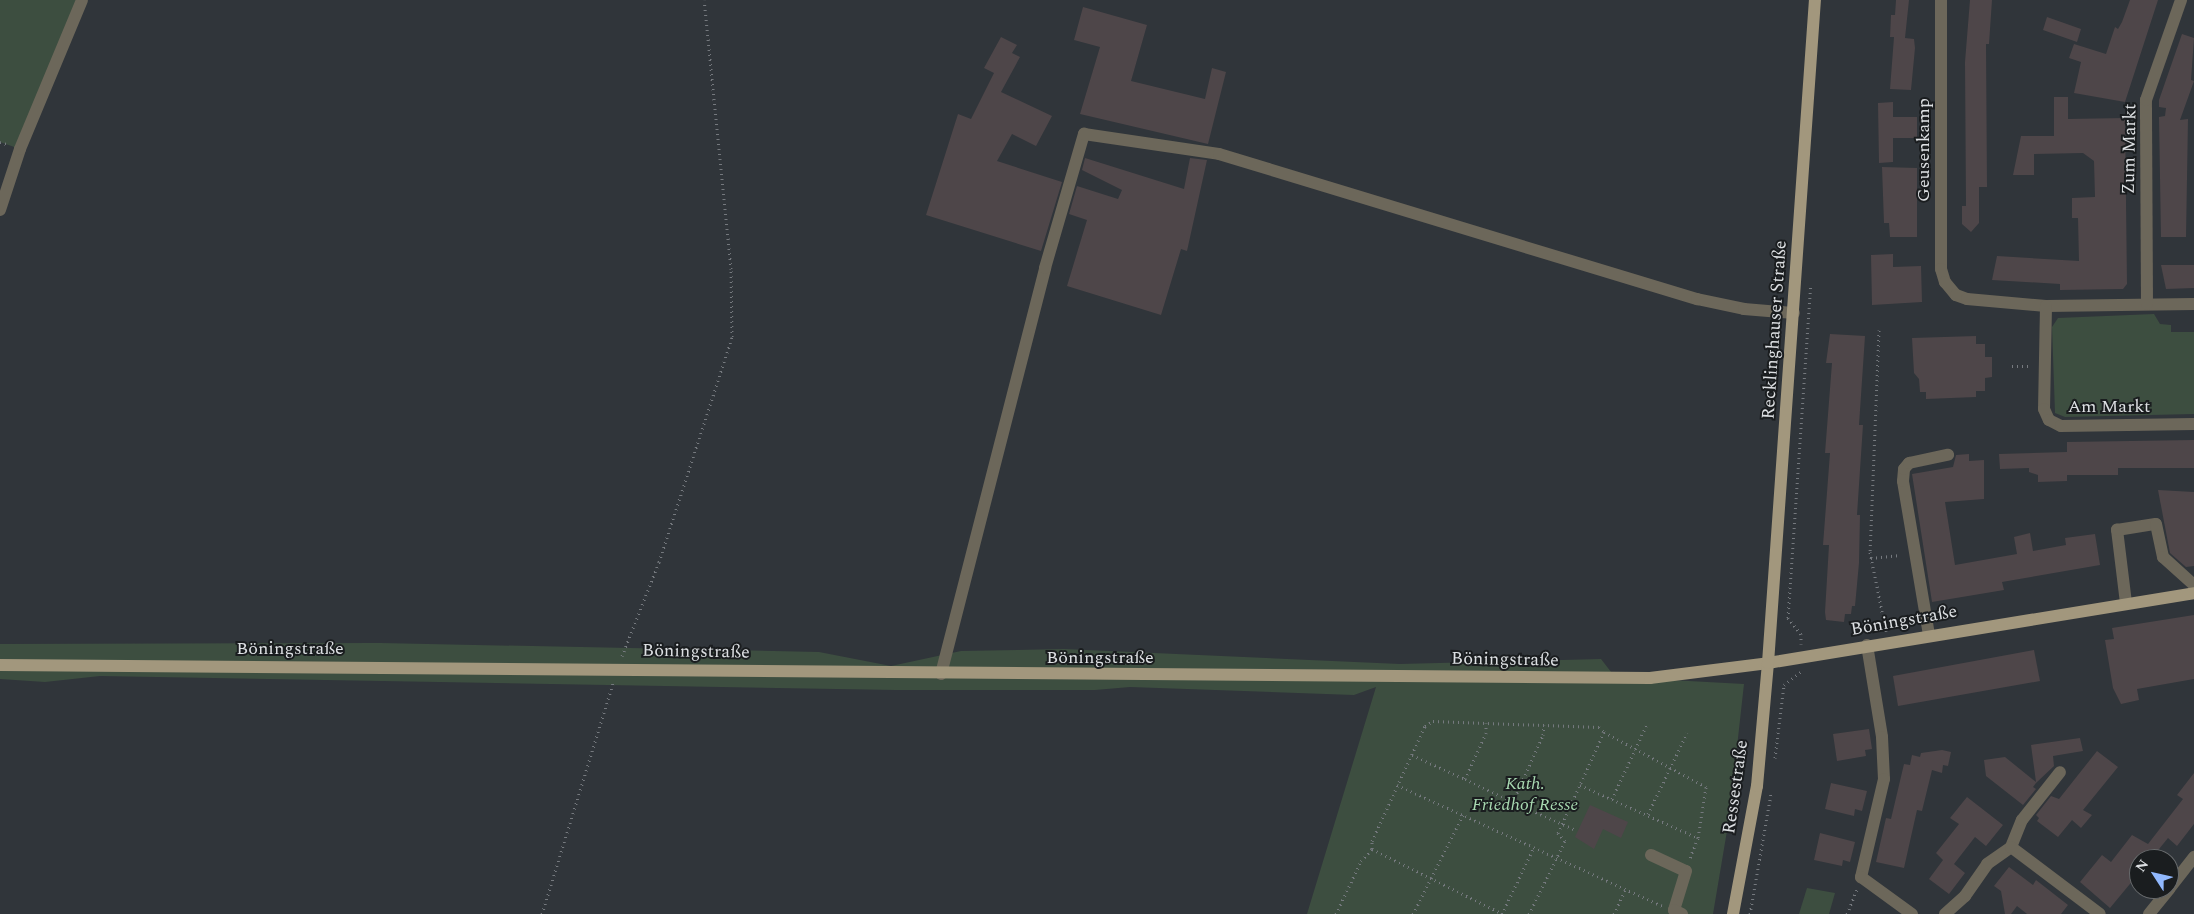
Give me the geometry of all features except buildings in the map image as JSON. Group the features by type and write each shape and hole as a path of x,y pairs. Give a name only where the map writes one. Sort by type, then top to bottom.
{"main road":[{"name":"Recklinghauser Straße","path":"1768,663 1815,0"},
{"name":"Böningstraße","path":"0,665 616,668 941,674 1650,678 1768,663 1866,645 2194,593"},
{"name":"Ressestraße","path":"1733,914 1757,786 1768,663"}],"street":[{"path":"0,210 20,149 82,0"},
{"name":"Geusenkamp","path":"1941,0 1941,268 1945,282 1956,295 1967,300 2046,306"},
{"name":"Zum Markt","path":"2147,304 2146,100 2181,0"},
{"path":"941,674 1045,268 1084,134 1220,154 1697,299 1744,309 1794,313"},
{"path":"2046,306 2194,304"},
{"name":"Am Markt","path":"2046,306 2044,409 2049,420 2061,426 2194,424"},
{"path":"1929,635 1903,481 1904,469 1909,462 1948,455"},
{"path":"2126,603 2117,530 2156,524 2163,557 2194,585"},
{"path":"1866,645 1882,737 1884,779 1862,877 1912,914"},
{"path":"1945,914 1965,896 1987,864 2011,847 2022,820 2060,772"},
{"path":"2011,847 2100,914"},
{"path":"1651,855 1686,871 1678,912"},
{"path":"2179,876 2194,857"},
{"path":"2150,914 2161,899"}],"path":[{"path":"542,914 613,689 616,668 634,631 659,562 732,337 730,269 704,0"},
{"path":"1879,330 1871,558 1888,642"},
{"path":"2012,366 2024,366"},
{"path":"1871,558 1898,554"},
{"path":"1336,914 1361,861 1372,849 1372,841 1425,726 1433,721 1599,727 1604,732 1706,786 1698,838 1686,871"},
{"path":"1465,779 1486,733 1486,723"},
{"path":"1612,799 1646,724"},
{"path":"1512,802 1544,725"},
{"path":"1529,914 1558,858 1565,841 1558,833 1604,732"},
{"path":"1648,814 1687,733"},
{"path":"1412,755 1576,830"},
{"path":"1397,785 1678,912"},
{"path":"1580,785 1698,838"},
{"path":"1413,914 1463,816"},
{"path":"1372,849 1502,914 1534,847"},
{"path":"1847,914 1862,877"},
{"path":"1614,914 1626,890"}],"green space":[{"path":"0,0 82,0 20,149 0,142"},
{"path":"2154,314 2160,324 2171,325 2171,332 2194,332 2194,414 2065,417 2055,413 2052,327 2058,318"},
{"name":"Kath. Friedhof Resse","path":"380,643 819,652 891,666 961,651 1064,649 1400,664 1601,659 1615,677 1744,684 1729,819 1713,914 1307,914 1376,687 1354,695 1130,687 1095,690 896,690 100,676 45,682 0,679 0,644"},
{"path":"1807,888 1835,893 1829,914 1799,914"}]}
